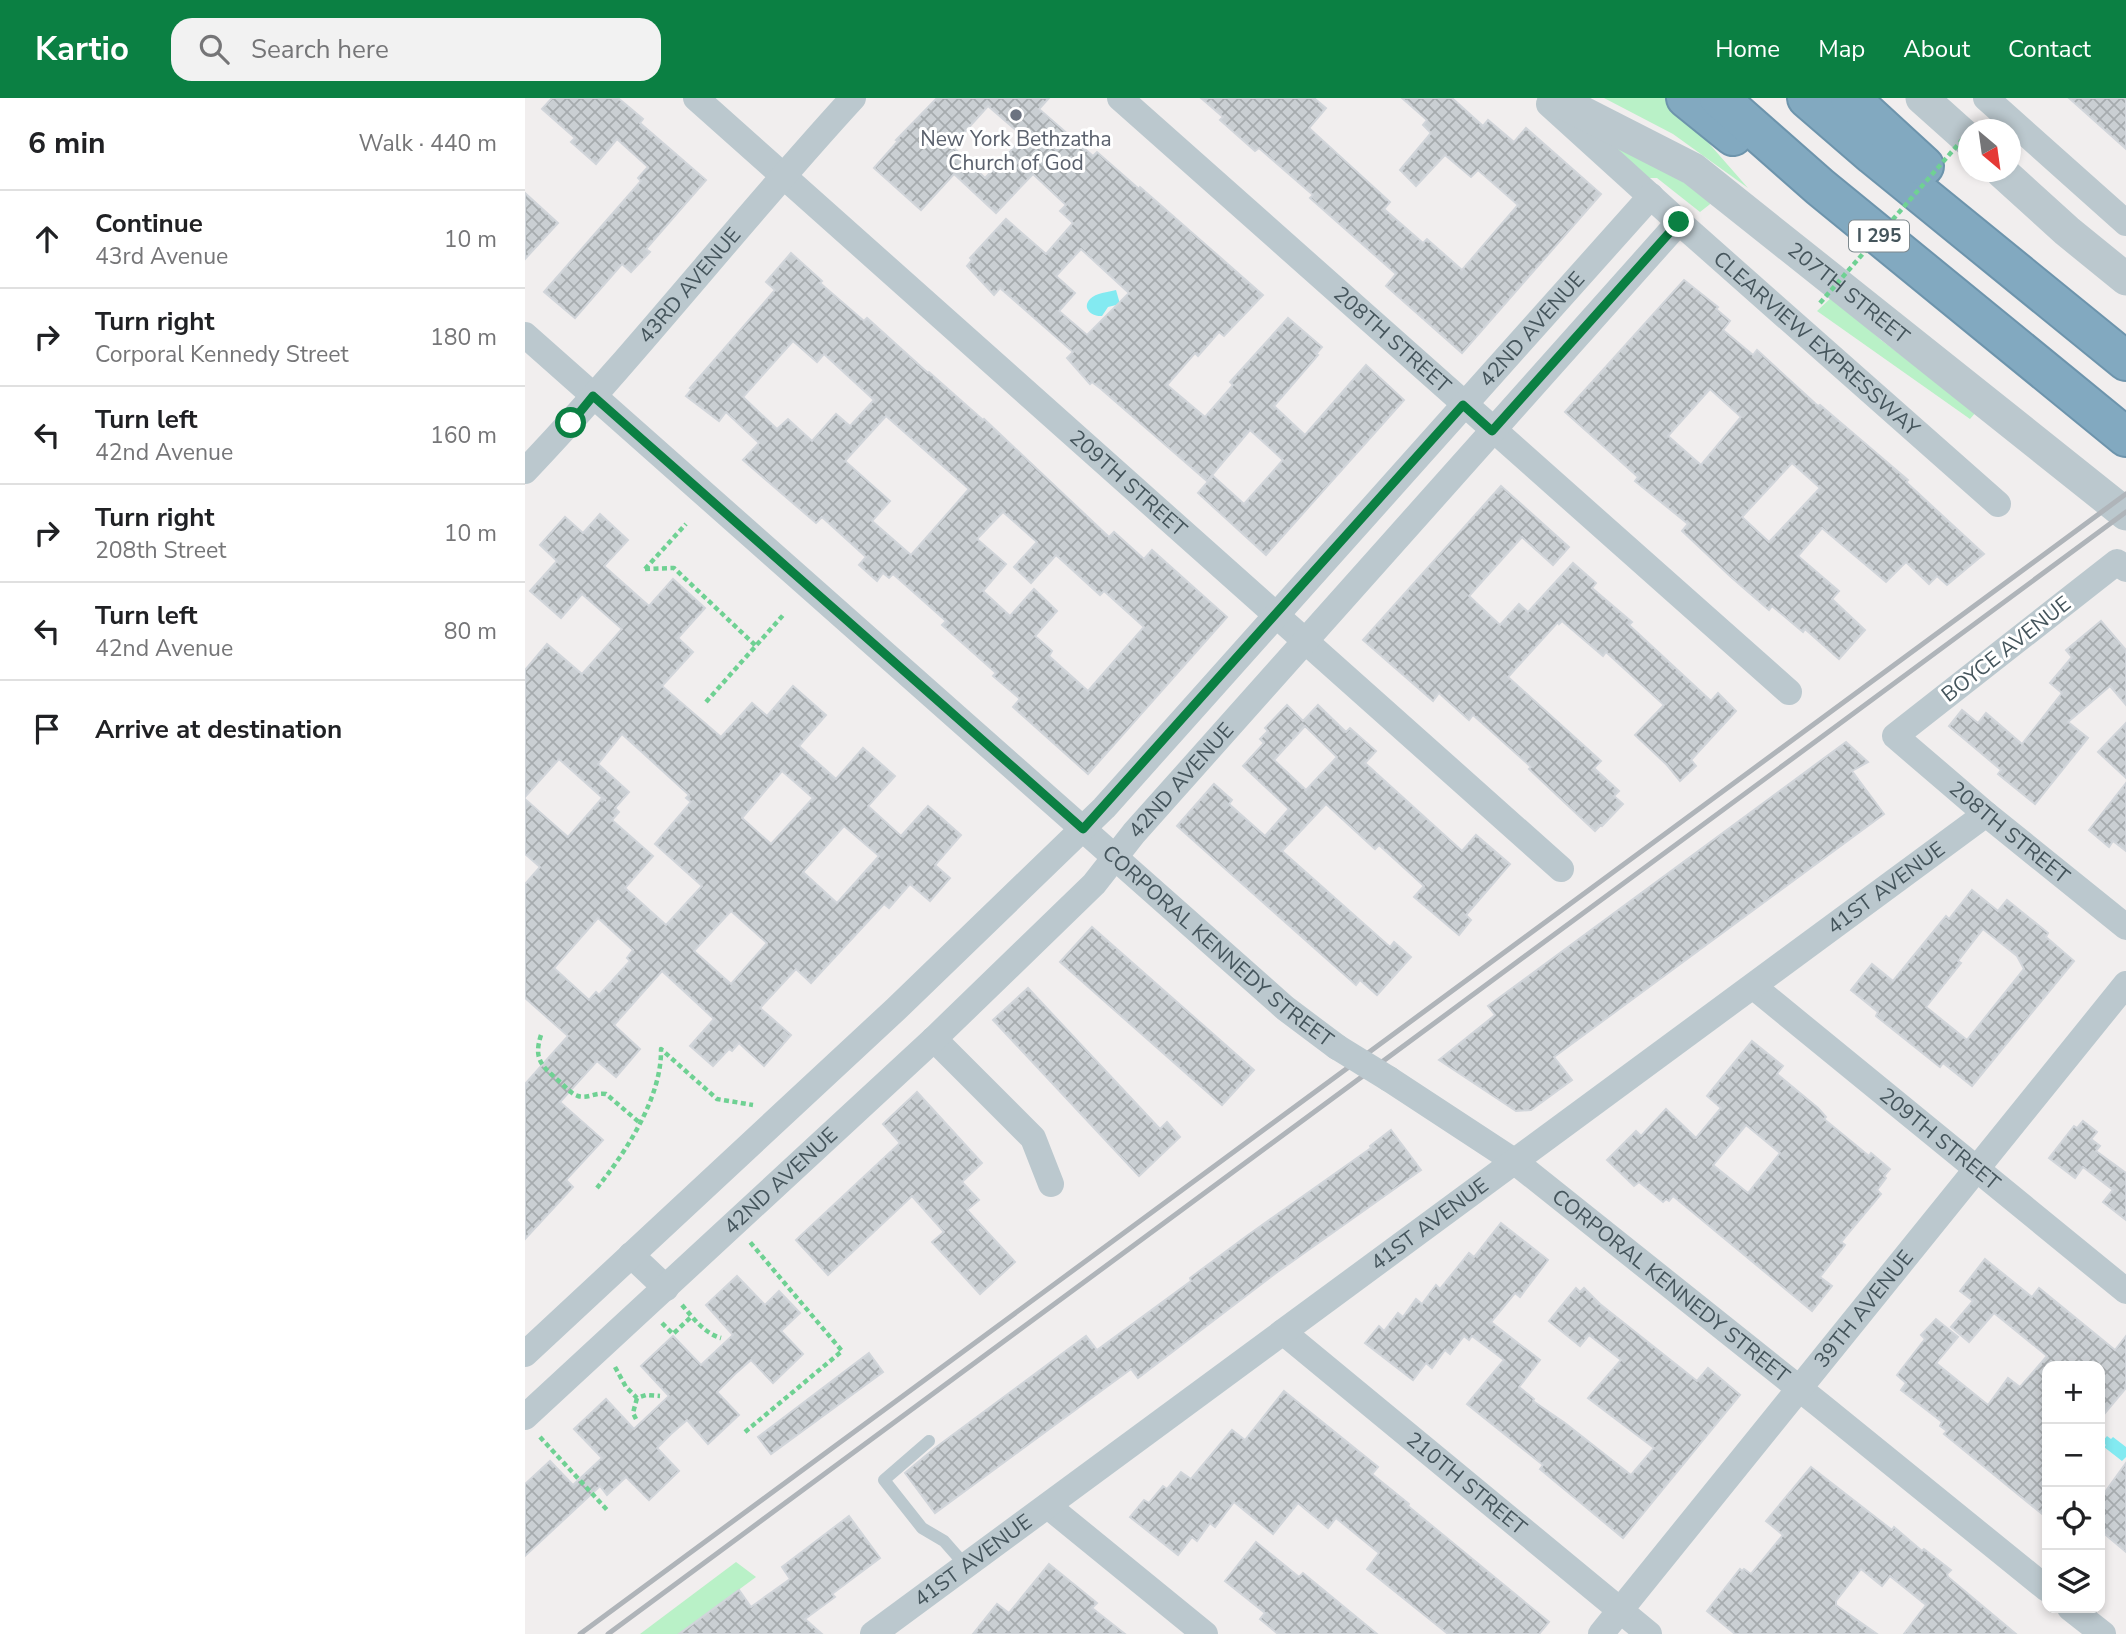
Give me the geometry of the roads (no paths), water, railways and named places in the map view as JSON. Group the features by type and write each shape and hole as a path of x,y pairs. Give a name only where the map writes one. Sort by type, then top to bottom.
{"highway":[{"path":"1686,98 2042,370"},
{"name":"I 295","path":"1719,98 1820,187 2126,437"},
{"name":"I 295","path":"1807,98 1883,164 2126,361"},
{"path":"1850,98 2126,352"}],"street":[{"name":"209TH STREET","path":"696,98 1562,869"},
{"name":"43RD AVENUE","path":"525,471 593,396 783,174 853,98"},
{"name":"208TH STREET","path":"1120,98 1789,692"},
{"name":"CLEARVIEW EXPRESSWAY","path":"1543,98 1998,504"},
{"name":"207TH STREET","path":"1554,98 1693,169 2126,514"},
{"path":"1922,98 1958,131"},
{"path":"1986,98 2126,223"},
{"path":"2013,182 2126,279"},
{"name":"42ND AVENUE","path":"525,1354 901,1005 1083,829 1651,196"},
{"name":"42ND AVENUE","path":"532,1427 674,1296 1094,884 1134,833 1679,222"},
{"name":"CORPORAL KENNEDY STREET","path":"525,335 1285,1008 1337,1047 1514,1161 1799,1387 2042,1585"},
{"name":"BOYCE AVENUE","path":"1895,736 2122,566"},
{"name":"208TH STREET","path":"1895,736 1986,814 2126,927"},
{"name":"41ST AVENUE","path":"873,1634 1986,814"},
{"name":"39TH AVENUE","path":"1601,1634 2126,984"},
{"name":"209TH STREET","path":"1753,987 2126,1291"},
{"path":"934,1039 1033,1138 1051,1184"},
{"path":"631,1255 674,1296"},
{"name":"210TH STREET","path":"1283,1332 1649,1634"},
{"path":"1048,1506 1205,1634"},
{"path":"2076,1613 2103,1634"}],"lane":[{"path":"929,1441 884,1480 922,1528 944,1541 966,1566"}],"water":[{"path":"1116,290 1120,304 1108,307 1102,316 1089,312 1087,306 1090,299"},
{"path":"2113,1437 2126,1447 2126,1457 2122,1461 2105,1448 2105,1438"}],"railway":[{"path":"580,1634 2126,494"},
{"path":"608,1634 2126,512"}],"place":[{"name":"New York Bethzatha Church of God","path":"1016,115"}]}
